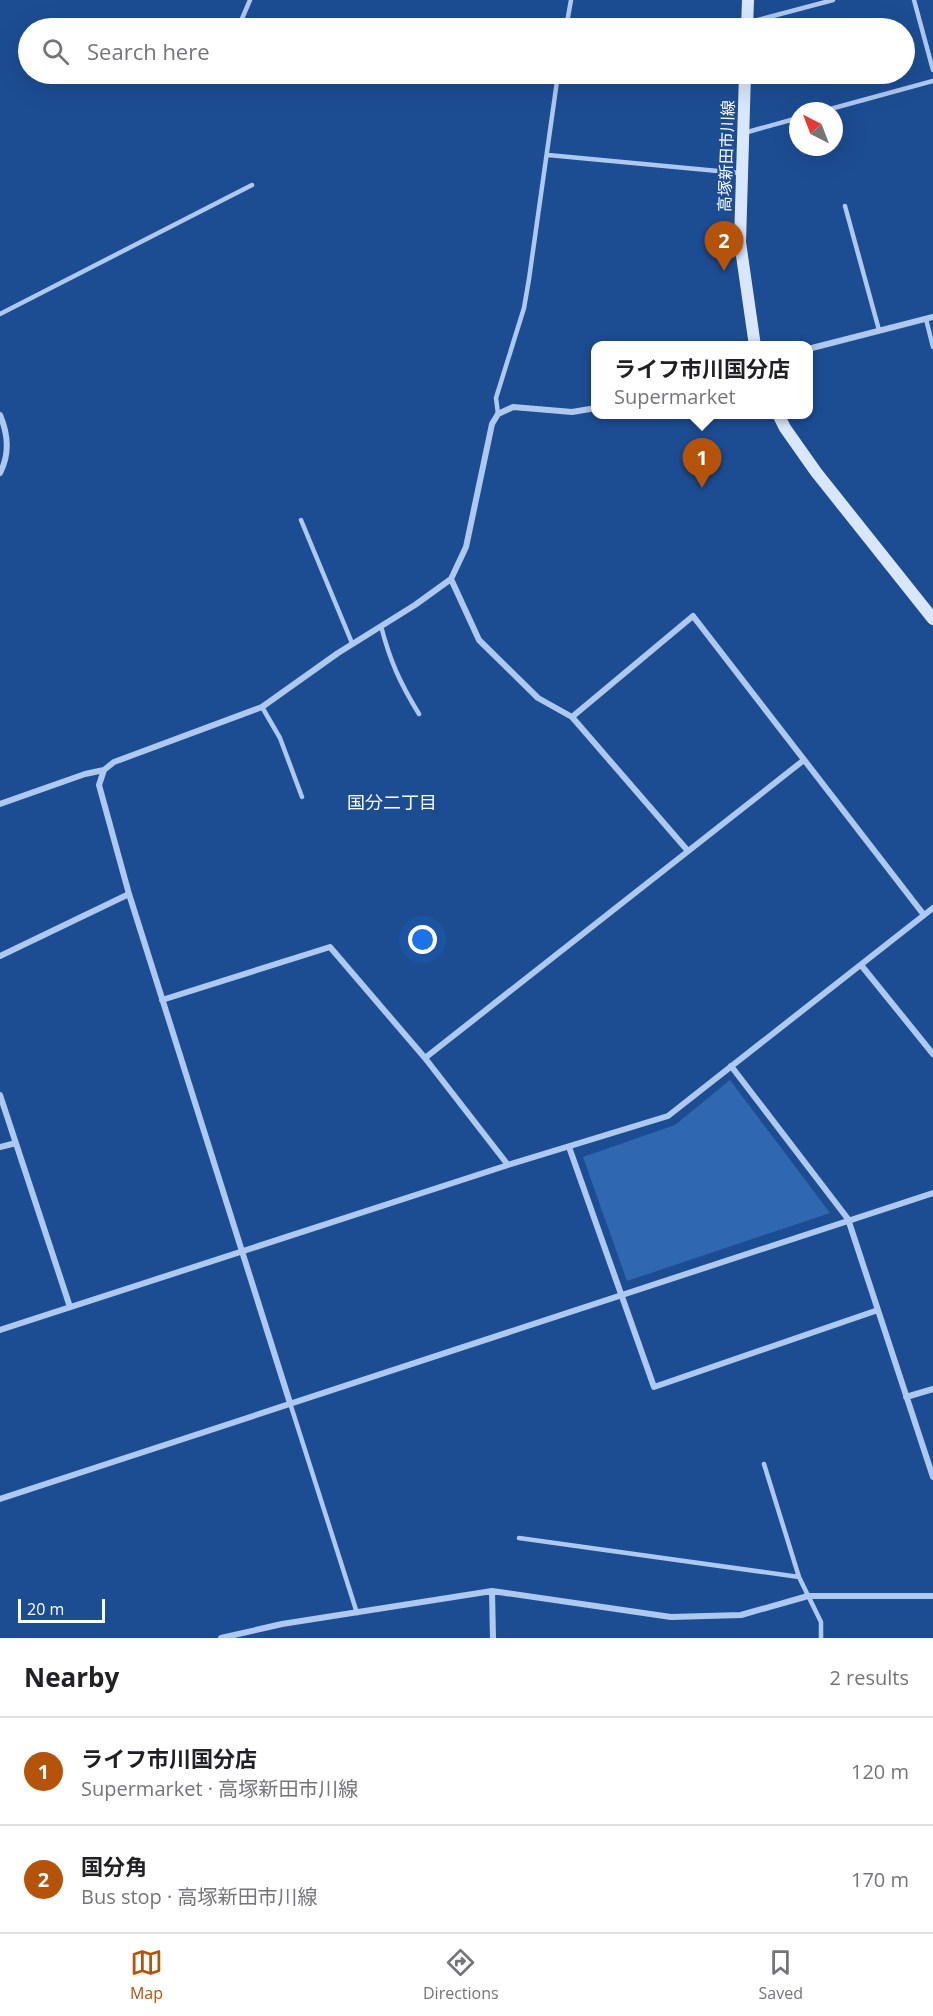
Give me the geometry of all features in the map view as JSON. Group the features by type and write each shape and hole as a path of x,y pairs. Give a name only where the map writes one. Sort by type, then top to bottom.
{"main road":[{"path":"747,18 748,0"},
{"name":"高塚新田市川線","path":"745,84 740,242 754,341"},
{"path":"780,419 816,472 933,619"}],"street":[{"path":"813,348 929,318"},
{"path":"290,1403 129,894 99,785 105,770 114,762 262,707 352,643 415,605 451,579 466,547 492,424 498,414 513,407 572,412 591,409"},
{"path":"0,415 8,442 4,465 0,473"},
{"path":"451,579 479,640 538,698 572,717 688,851"},
{"path":"572,717 693,616 924,915"},
{"path":"425,1058 804,760"},
{"path":"0,804 85,774 105,770"},
{"path":"0,956 129,894"},
{"path":"0,1330 508,1165 668,1116 933,908"},
{"path":"162,1000 330,947 425,1058 508,1165"},
{"path":"861,965 933,1054"},
{"path":"731,1066 848,1219 933,1477"},
{"path":"0,1095 70,1307"},
{"path":"0,1147 16,1143"},
{"path":"569,1147 654,1387 878,1310"},
{"path":"0,1499 933,1193"},
{"path":"906,1397 933,1389"},
{"path":"492,1591 493,1638"},
{"path":"221,1638 282,1624 492,1591 671,1617 741,1615 808,1596 933,1596"}],"lane":[{"path":"242,18 250,0"},
{"path":"568,18 571,0"},
{"path":"773,18 833,0"},
{"path":"915,0 933,70"},
{"path":"843,106 933,81"},
{"path":"498,414 496,398 524,308 548,155 556,84"},
{"path":"744,133 789,120"},
{"path":"548,155 742,173"},
{"path":"0,314 252,185"},
{"path":"845,206 879,330"},
{"path":"929,318 933,347"},
{"path":"301,520 352,643"},
{"path":"381,626 395,672 419,714"},
{"path":"262,707 280,738 302,797"},
{"path":"290,1403 357,1612"},
{"path":"764,1464 799,1577 821,1622 821,1638"},
{"path":"519,1538 799,1577"}],"shaded area":[{"path":"730,1080 830,1213 627,1281 583,1157 675,1125"}],"place":[{"name":"国分角","path":"724,271"},
{"name":"ライフ市川国分店","path":"702,488"}],"district":[{"name":"国分二丁目","path":"392,802"}]}
